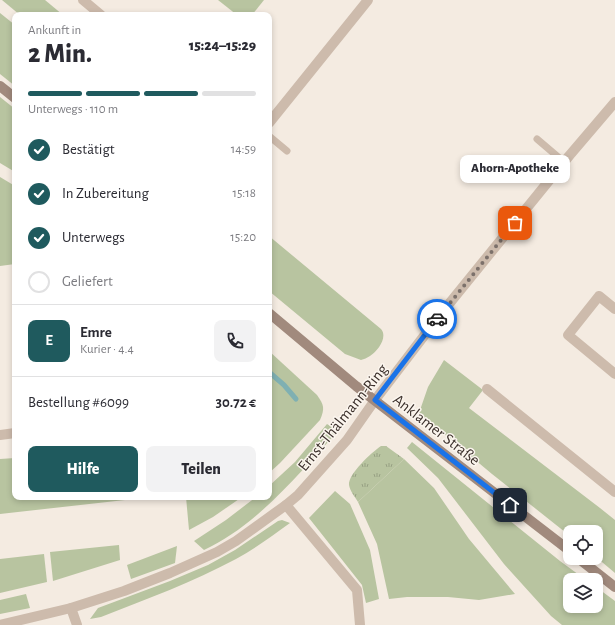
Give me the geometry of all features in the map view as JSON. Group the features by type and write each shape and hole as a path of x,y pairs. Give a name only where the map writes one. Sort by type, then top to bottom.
{"main road":[{"path":"0,86 12,96"},
{"name":"Anklamer Straße","path":"272,316 351,382 563,546"},
{"path":"587,565 615,586"}],"street":[{"path":"83,0 97,12"},
{"path":"272,119 368,0"},
{"name":"Ernst-Thälmann-Ring","path":"0,625 71,608 124,591 170,573 217,552 236,541 286,505 298,494 347,440 375,400 440,315 564,162 615,102"},
{"path":"615,309 599,296 568,335 615,374"},
{"path":"487,389 615,492"},
{"path":"0,435 12,434"},
{"path":"286,505 357,590 360,625"},
{"path":"71,608 77,625"}],"lane":[{"path":"272,139 287,152"},
{"path":"537,139 564,162"}],"green space":[{"path":"2,0 45,0 59,12 16,12"},
{"path":"218,0 264,0 254,12 233,12"},
{"path":"0,13 12,23 12,84 0,74"},
{"path":"0,97 12,107 12,170 0,163"},
{"path":"0,177 12,184 12,264 0,266"},
{"path":"272,238 383,332 383,340 381,344 373,354 368,357 361,360 345,354 272,293"},
{"path":"272,354 317,395 321,401 323,409 320,420 272,470"},
{"path":"444,360 483,390 469,408 615,520 615,573 603,563 603,525 563,525 563,530 419,413 428,387"},
{"path":"327,424 338,431 277,497 243,526 204,550 194,541 226,520 252,500 272,500 272,483 295,462"},
{"path":"412,442 563,563 563,565 565,565 576,573 563,573 563,613 603,613 603,592 615,601 615,625 562,625 551,616 504,564 438,478 407,448"},
{"path":"381,446 386,446 404,459 358,502 349,485 352,475 372,453"},
{"path":"12,458 12,500 125,500 0,514 0,459"},
{"path":"404,459 434,488 469,539 515,594 479,600 448,597 407,597 389,599 377,544 358,502"},
{"path":"335,491 350,504 370,550 379,599 366,603 362,585 309,518"},
{"path":"186,500 238,500 213,517 189,530"},
{"path":"282,520 290,523 236,559 170,590 101,617 90,619 98,608 208,565 235,550 278,521"},
{"path":"119,545 120,560 53,581 50,552"},
{"path":"177,546 175,563 131,579 127,565"},
{"path":"44,554 47,582 0,593 0,559"},
{"path":"26,594 30,608 0,614 0,600"}],"waterway":[{"path":"272,375 284,385 296,399"}],"way so far":[{"path":"437,319 515,223"}],"place":[{"name":"Ahorn-Apotheke","path":"515,223"}],"route":[{"path":"437,319 375,400 510,505"}]}
